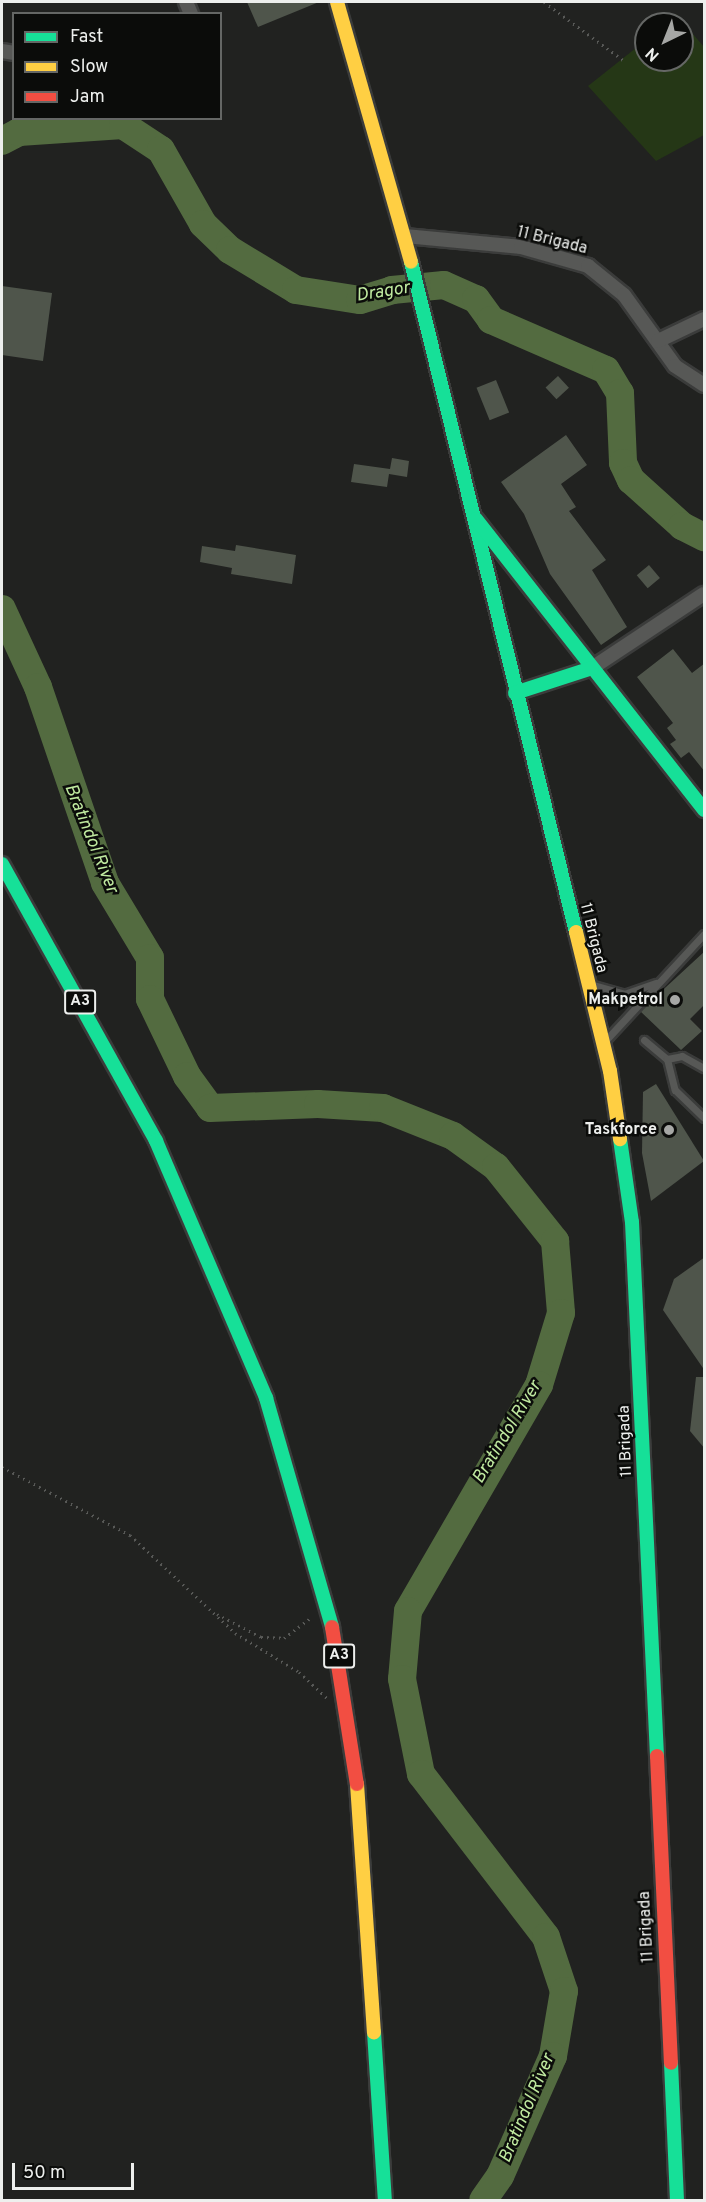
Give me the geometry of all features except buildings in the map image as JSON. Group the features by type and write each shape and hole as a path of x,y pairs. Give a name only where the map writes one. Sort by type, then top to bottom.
{"main road":[{"name":"11 Brigada","path":"337,2 405,236 515,693 603,1043 633,1222 677,2200"},
{"name":"11 Brigada","path":"471,511 705,810"},
{"path":"515,693 592,668"},
{"name":"A3","path":"2,864 156,1141 261,1387 303,1511 338,1650 356,1768 385,2200"}],"street":[{"name":"11 Brigada","path":"405,236 521,247 588,266 624,295 675,366 705,385"},
{"path":"658,341 705,319"},
{"path":"592,668 705,594"}],"lane":[{"path":"603,1043 705,934"},
{"path":"587,983 624,994 661,981"},
{"path":"644,1040 666,1059 675,1090 705,1118"},
{"path":"666,1059 682,1056 705,1068"}],"path":[{"path":"544,2 623,60"},
{"path":"2,1467 130,1535 184,1580 206,1606 236,1633 299,1672 330,1704"},
{"path":"206,1606 261,1637 284,1638 304,1629 316,1613"}],"green space":[{"path":"694,35 704,47 704,135 656,161 588,86 634,50 634,72 694,72"}],"waterway":[{"name":"Dragor","path":"2,141 19,132 123,125 161,150 203,224 230,250 296,290 360,300 392,290 444,285 476,299 491,320 606,370 620,393 623,463 631,480 682,526 704,537"},
{"name":"Bratindol River","path":"2,609 38,687 105,883 150,958 150,999 187,1076 210,1108 318,1104 383,1108 453,1136 496,1167 555,1241 561,1313 539,1385 408,1611 402,1679 421,1774 546,1937 564,1991 553,2056 500,2176 483,2200"}],"traffic: fast":[{"path":"411,262 576,932"},
{"path":"476,519 704,810"},
{"path":"515,693 592,668"},
{"path":"2,864 156,1141 266,1398 332,1627"},
{"path":"620,1139 632,1222 657,1756"},
{"path":"374,2032 385,2200"},
{"path":"671,2063 677,2200"}],"traffic: slow":[{"path":"337,2 411,262"},
{"path":"576,932 610,1071 620,1139"},
{"path":"357,1784 374,2032"}],"traffic: jam":[{"path":"332,1627 357,1784"},
{"path":"657,1756 671,2063"}],"place":[{"name":"Makpetrol","path":"675,1000"},
{"name":"Taskforce","path":"669,1130"}]}
